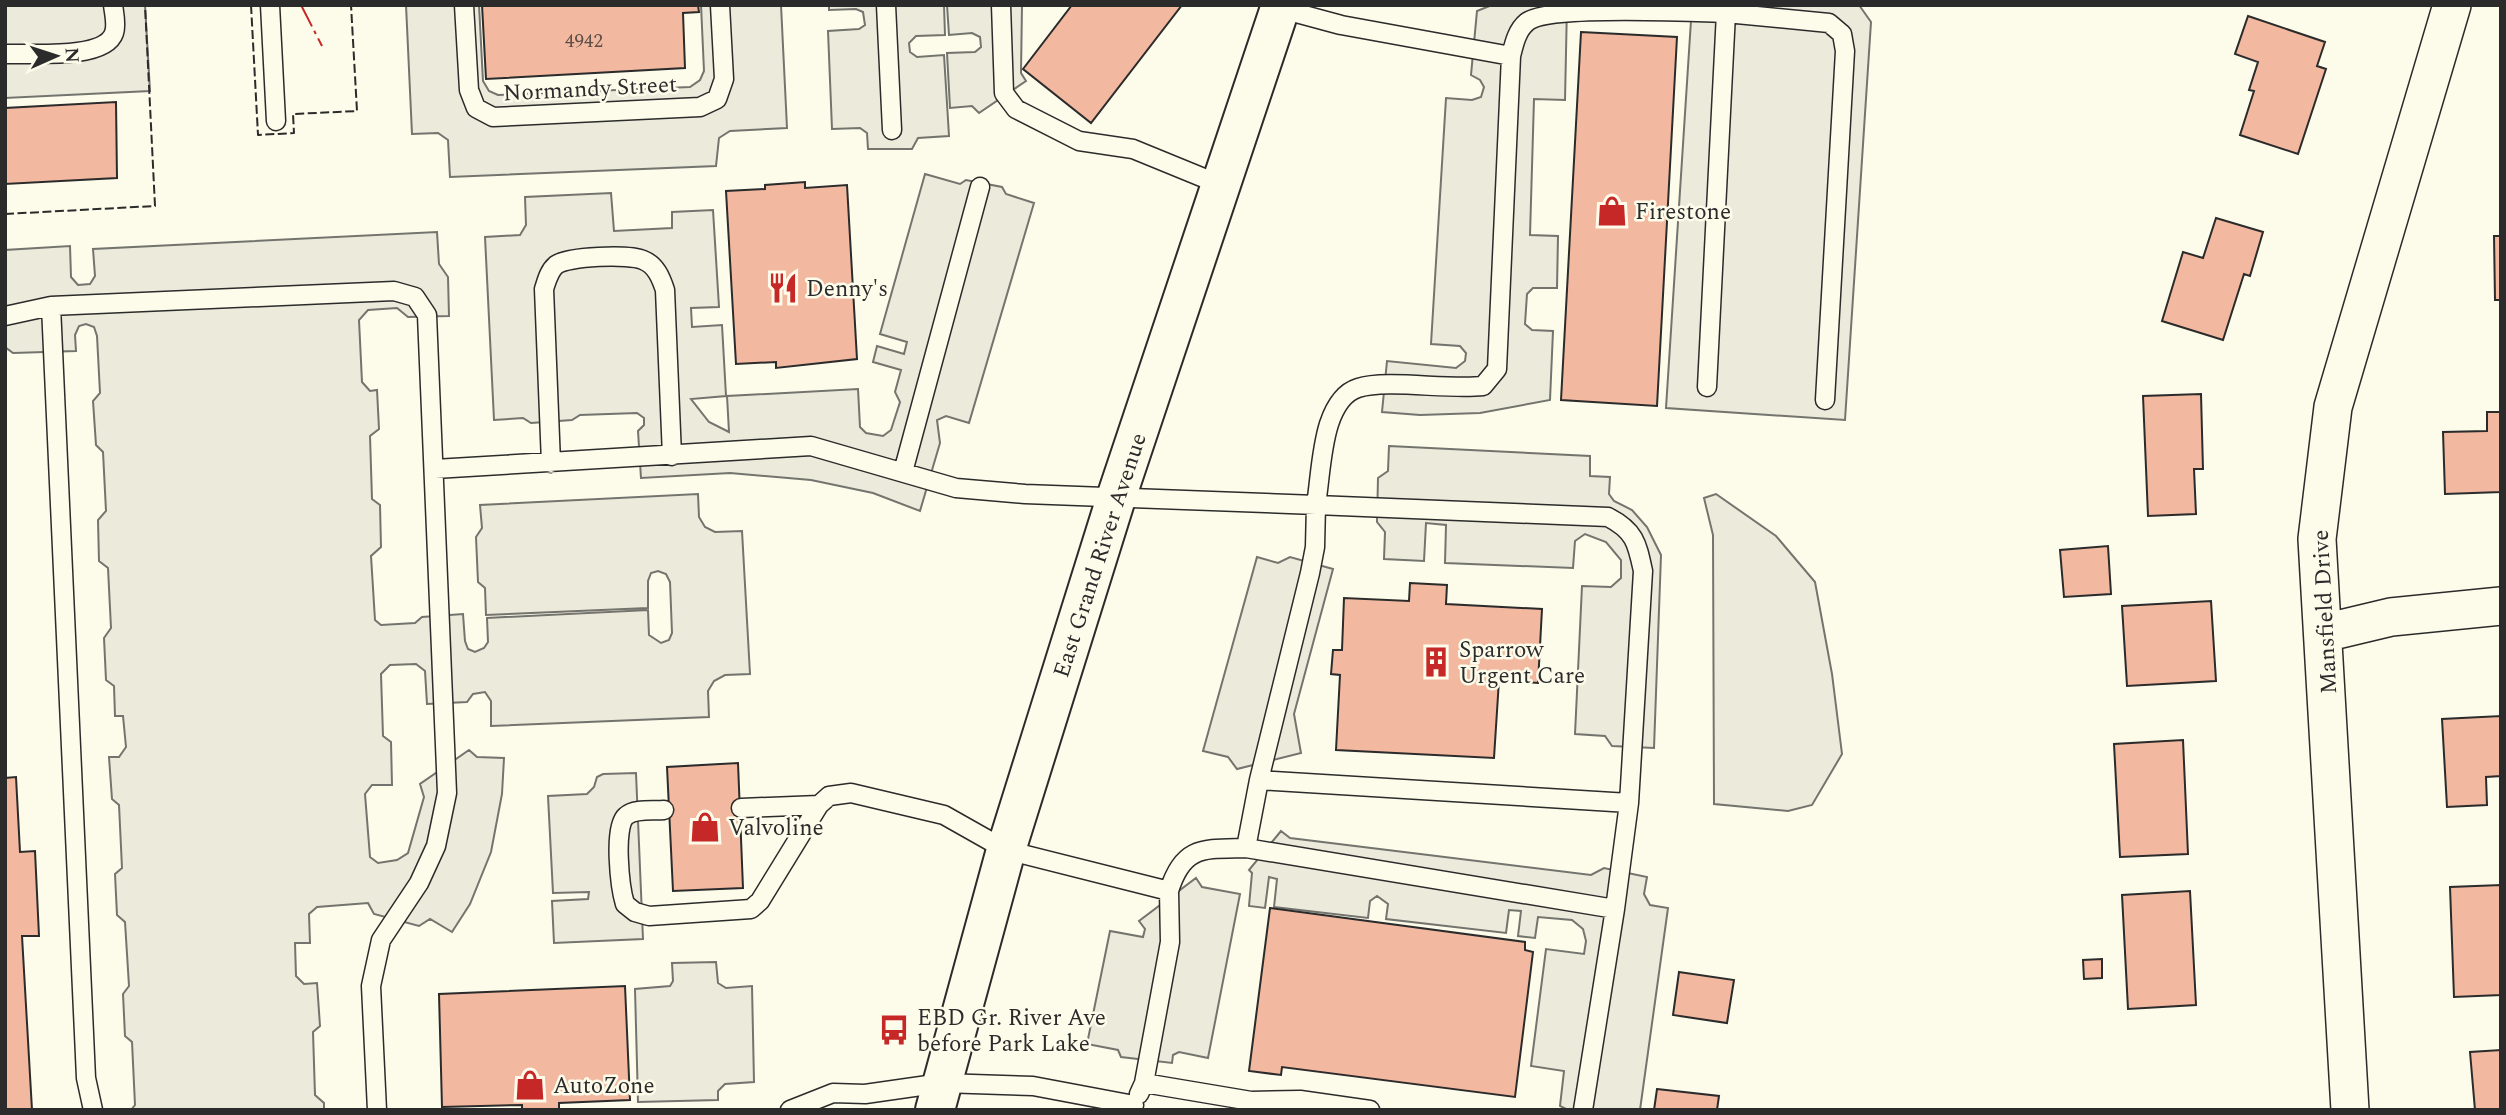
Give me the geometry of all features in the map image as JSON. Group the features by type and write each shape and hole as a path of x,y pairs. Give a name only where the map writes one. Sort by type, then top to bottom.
{"main road":[{"name":"East Grand River Avenue","path":"938,1096 1006,850 1117,495 1279,7"}],"street":[{"name":"Mansfield Drive","path":"2350,1110 2317,539 2333,407 2452,5"},
{"path":"2324,633 2391,617 2501,606"}],"lane":[{"path":"5,54 91,51 107,45 115,31 113,5"},
{"path":"270,5 276,121"},
{"name":"Normandy Street","path":"464,5 469,90 477,108 493,117 700,107 717,99 724,79 720,5"},
{"path":"886,5 892,130"},
{"path":"1001,5 1004,93 1016,109 1079,141 1133,149 1222,185"},
{"path":"1279,7 1341,25 1511,56"},
{"path":"1246,848 1259,780 1310,573 1316,505 1329,426 1339,401 1356,388 1376,385 1458,388 1483,386 1497,369 1511,56 1517,34 1527,21 1569,12 1726,13 1829,23 1842,34 1845,51 1825,400"},
{"path":"1707,387 1726,13"},
{"path":"904,472 980,187"},
{"path":"551,463 544,289 548,276 558,264 571,260 632,257 646,261 659,273 665,290 672,456"},
{"path":"5,316 51,306 394,291 415,298 427,315 447,793 436,846 419,883 381,940 371,986 377,1110"},
{"path":"51,306 85,1054 93,1110"},
{"path":"435,469 811,446 956,488 1025,494 1117,495 1608,517 1626,526 1637,544 1643,571 1629,803 1583,1110"},
{"path":"1259,780 1629,803"},
{"path":"664,810 635,811 625,816 619,828 625,904 635,912 649,916 751,909 760,901 819,805 829,796 851,793 944,815 1006,850 1169,891"},
{"path":"741,808 819,805"},
{"path":"790,1110 833,1093 938,1096 1033,1086 1134,1107 1144,1083 1170,942 1169,891 1176,867 1200,849 1246,848 1615,909"},
{"path":"1144,1083 1251,1101 1300,1100 1370,1110"}],"shaded area":[{"path":"5,5 145,5 150,91 5,98"},
{"path":"406,5 479,5 483,81 489,91 498,95 690,87 700,80 704,71 701,5 781,5 787,128 730,131 719,138 716,166 450,177 448,140 438,133 412,134"},
{"path":"829,5 944,5 945,35 916,36 909,43 910,52 917,57 944,55 949,136 918,138 912,149 868,149 867,133 860,128 832,129 828,31 859,29 865,25 863,12 856,9 829,10"},
{"path":"947,5 1022,5 1021,73 1026,81 979,113 972,106 950,108 947,53 975,52 981,47 980,37 972,33 949,35"},
{"path":"1492,5 1567,5 1565,100 1534,99 1530,235 1558,236 1557,288 1533,288 1527,294 1525,324 1532,330 1553,331 1550,400 1480,413 1420,415 1382,412 1387,361 1456,368 1465,361 1466,353 1460,346 1431,344 1446,98 1472,100 1481,97 1484,87 1480,80 1471,75 1477,11"},
{"path":"1692,5 1859,5 1871,22 1845,420 1666,408"},
{"path":"925,174 960,184 966,180 1002,187 1006,194 1034,203 969,423 946,416 937,420 940,443 920,511 873,493 811,480 730,473 641,478 638,431 644,425 644,418 637,413 580,415 572,420 531,423 523,418 494,420 485,237 520,235 526,225 525,197 611,193 614,231 672,228 672,212 713,210 719,307 691,308 692,327 722,325 726,396 691,399 709,422 729,432 727,396 858,389 860,427 866,433 883,436 891,430 900,402 895,392 901,370 873,362 877,346 904,354 907,342 880,334"},
{"path":"437,232 439,264 448,277 449,316 408,317 397,308 368,310 359,320 362,382 370,391 377,390 379,429 370,436 372,499 380,505 381,547 371,556 375,620 381,625 415,623 422,617 463,614 465,641 468,649 475,652 484,648 488,642 487,618 648,610 649,635 661,643 669,640 672,633 670,582 666,574 658,571 651,573 648,581 648,608 486,615 485,588 478,582 476,537 482,528 480,505 698,494 699,517 705,527 715,532 742,531 750,674 725,675 714,681 708,691 709,717 491,726 491,701 485,692 473,694 467,702 427,704 425,671 416,664 390,665 381,674 383,736 391,742 392,785 372,785 365,794 370,857 378,863 397,860 408,853 424,797 420,784 469,750 477,757 504,758 502,794 491,852 470,904 452,932 430,919 419,926 374,914 368,903 317,907 309,914 310,943 295,943 296,976 304,984 317,983 320,1026 313,1032 315,1095 324,1103 324,1110 131,1110 135,1105 132,1042 125,1036 123,994 129,986 125,922 117,915 115,874 122,868 119,805 112,799 109,757 119,757 126,747 123,716 115,716 114,686 106,680 104,638 111,628 108,568 99,561 98,520 106,511 103,452 96,445 93,401 100,393 97,336 94,327 86,324 79,326 75,335 76,351 13,353 5,347 5,250 70,246 71,277 78,285 90,284 95,276 93,249"},
{"path":"1389,446 1590,456 1590,476 1610,477 1609,494 1614,501 1632,510 1647,527 1661,555 1654,748 1612,746 1605,736 1575,734 1582,586 1611,587 1621,578 1621,560 1606,542 1585,534 1575,541 1573,568 1445,563 1446,525 1426,523 1424,561 1384,559 1385,532 1377,522 1378,478 1388,471"},
{"path":"1716,494 1776,536 1815,582 1832,674 1842,754 1812,805 1788,811 1714,804 1713,535 1704,498"},
{"path":"1257,557 1278,563 1290,557 1333,569 1294,714 1301,753 1237,769 1228,757 1203,751"},
{"path":"636,773 643,939 554,943 552,901 588,899 589,892 553,893 548,796 587,794 594,787 597,777 603,774"},
{"path":"1281,831 1290,838 1591,875 1604,868 1647,877 1644,894 1650,905 1668,908 1640,1110 1568,1110 1560,1106 1564,1071 1531,1066 1546,949 1584,954 1586,941 1583,929 1572,920 1538,917 1535,938 1518,936 1521,911 1509,910 1506,933 1386,919 1388,904 1377,896 1370,901 1368,918 1274,907 1277,879 1269,877 1265,908 1249,906 1252,873 1249,870"},
{"path":"1196,878 1202,887 1240,894 1208,1058 1179,1052 1173,1055 1172,1063 1121,1057 1118,1050 1087,1044 1110,931 1143,937 1145,929 1139,921"},
{"path":"716,962 718,983 726,988 752,986 754,1082 725,1084 718,1091 718,1100 638,1102 635,989 670,986 673,981 672,963"}],"building":[{"path":"482,5 698,5 699,12 683,13 685,68 486,79"},
{"path":"1072,5 1182,5 1091,123 1023,69"},
{"path":"2248,16 2325,42 2317,66 2326,69 2298,154 2240,135 2254,91 2249,90 2258,62 2235,54"},
{"path":"1581,32 1677,37 1657,406 1561,400"},
{"path":"116,102 117,178 5,184 5,108"},
{"path":"805,182 805,188 847,185 857,359 776,368 776,362 736,364 726,191 765,189 765,185"},
{"path":"2216,218 2263,232 2250,276 2244,274 2223,340 2162,321 2183,252 2203,258"},
{"path":"2494,236 2501,236 2501,300 2495,300"},
{"path":"2201,394 2203,469 2194,469 2196,514 2148,516 2143,396"},
{"path":"2487,412 2501,412 2501,492 2445,494 2443,432 2487,431"},
{"path":"2108,546 2111,594 2064,597 2060,550"},
{"name":"Sparrow Urgent Care","path":"1410,583 1447,585 1446,604 1542,609 1538,683 1499,680 1494,758 1336,750 1340,675 1331,674 1333,650 1342,650 1344,598 1409,601"},
{"path":"2211,601 2216,681 2127,686 2122,606"},
{"path":"2501,716 2501,776 2486,777 2487,805 2447,807 2442,719"},
{"path":"2183,740 2188,854 2120,857 2114,744"},
{"name":"Valvoline","path":"738,763 743,888 673,891 667,767"},
{"path":"16,777 20,852 35,851 39,936 22,936 32,1110 5,1110 5,778"},
{"path":"2501,885 2501,995 2454,997 2450,887"},
{"path":"2190,891 2196,1005 2128,1009 2122,895"},
{"path":"1270,908 1525,942 1525,950 1533,952 1515,1097 1282,1067 1281,1075 1249,1071"},
{"path":"2102,959 2102,978 2084,979 2083,960"},
{"path":"1679,972 1734,980 1727,1023 1673,1015"},
{"path":"625,986 630,1100 559,1103 559,1110 522,1110 522,1105 442,1107 439,994"},
{"path":"2501,1050 2501,1110 2475,1110 2470,1052"},
{"path":"1657,1089 1719,1096 1717,1110 1654,1110"}],"fence":[{"path":"5,214 155,206 145,5"},
{"path":"251,5 258,135 294,133 293,114 357,111 351,5"}],"power":[{"path":"301,5 322,46"}],"place":[{"name":"Firestone","path":"1612,211"},
{"name":"Denny's","path":"783,288"},
{"name":"Sparrow Urgent Care","path":"1436,662"},
{"name":"Valvoline","path":"705,827"},
{"name":"EBD Gr. River Ave before Park Lake","path":"894,1030"},
{"name":"AutoZone","path":"530,1085"}]}
